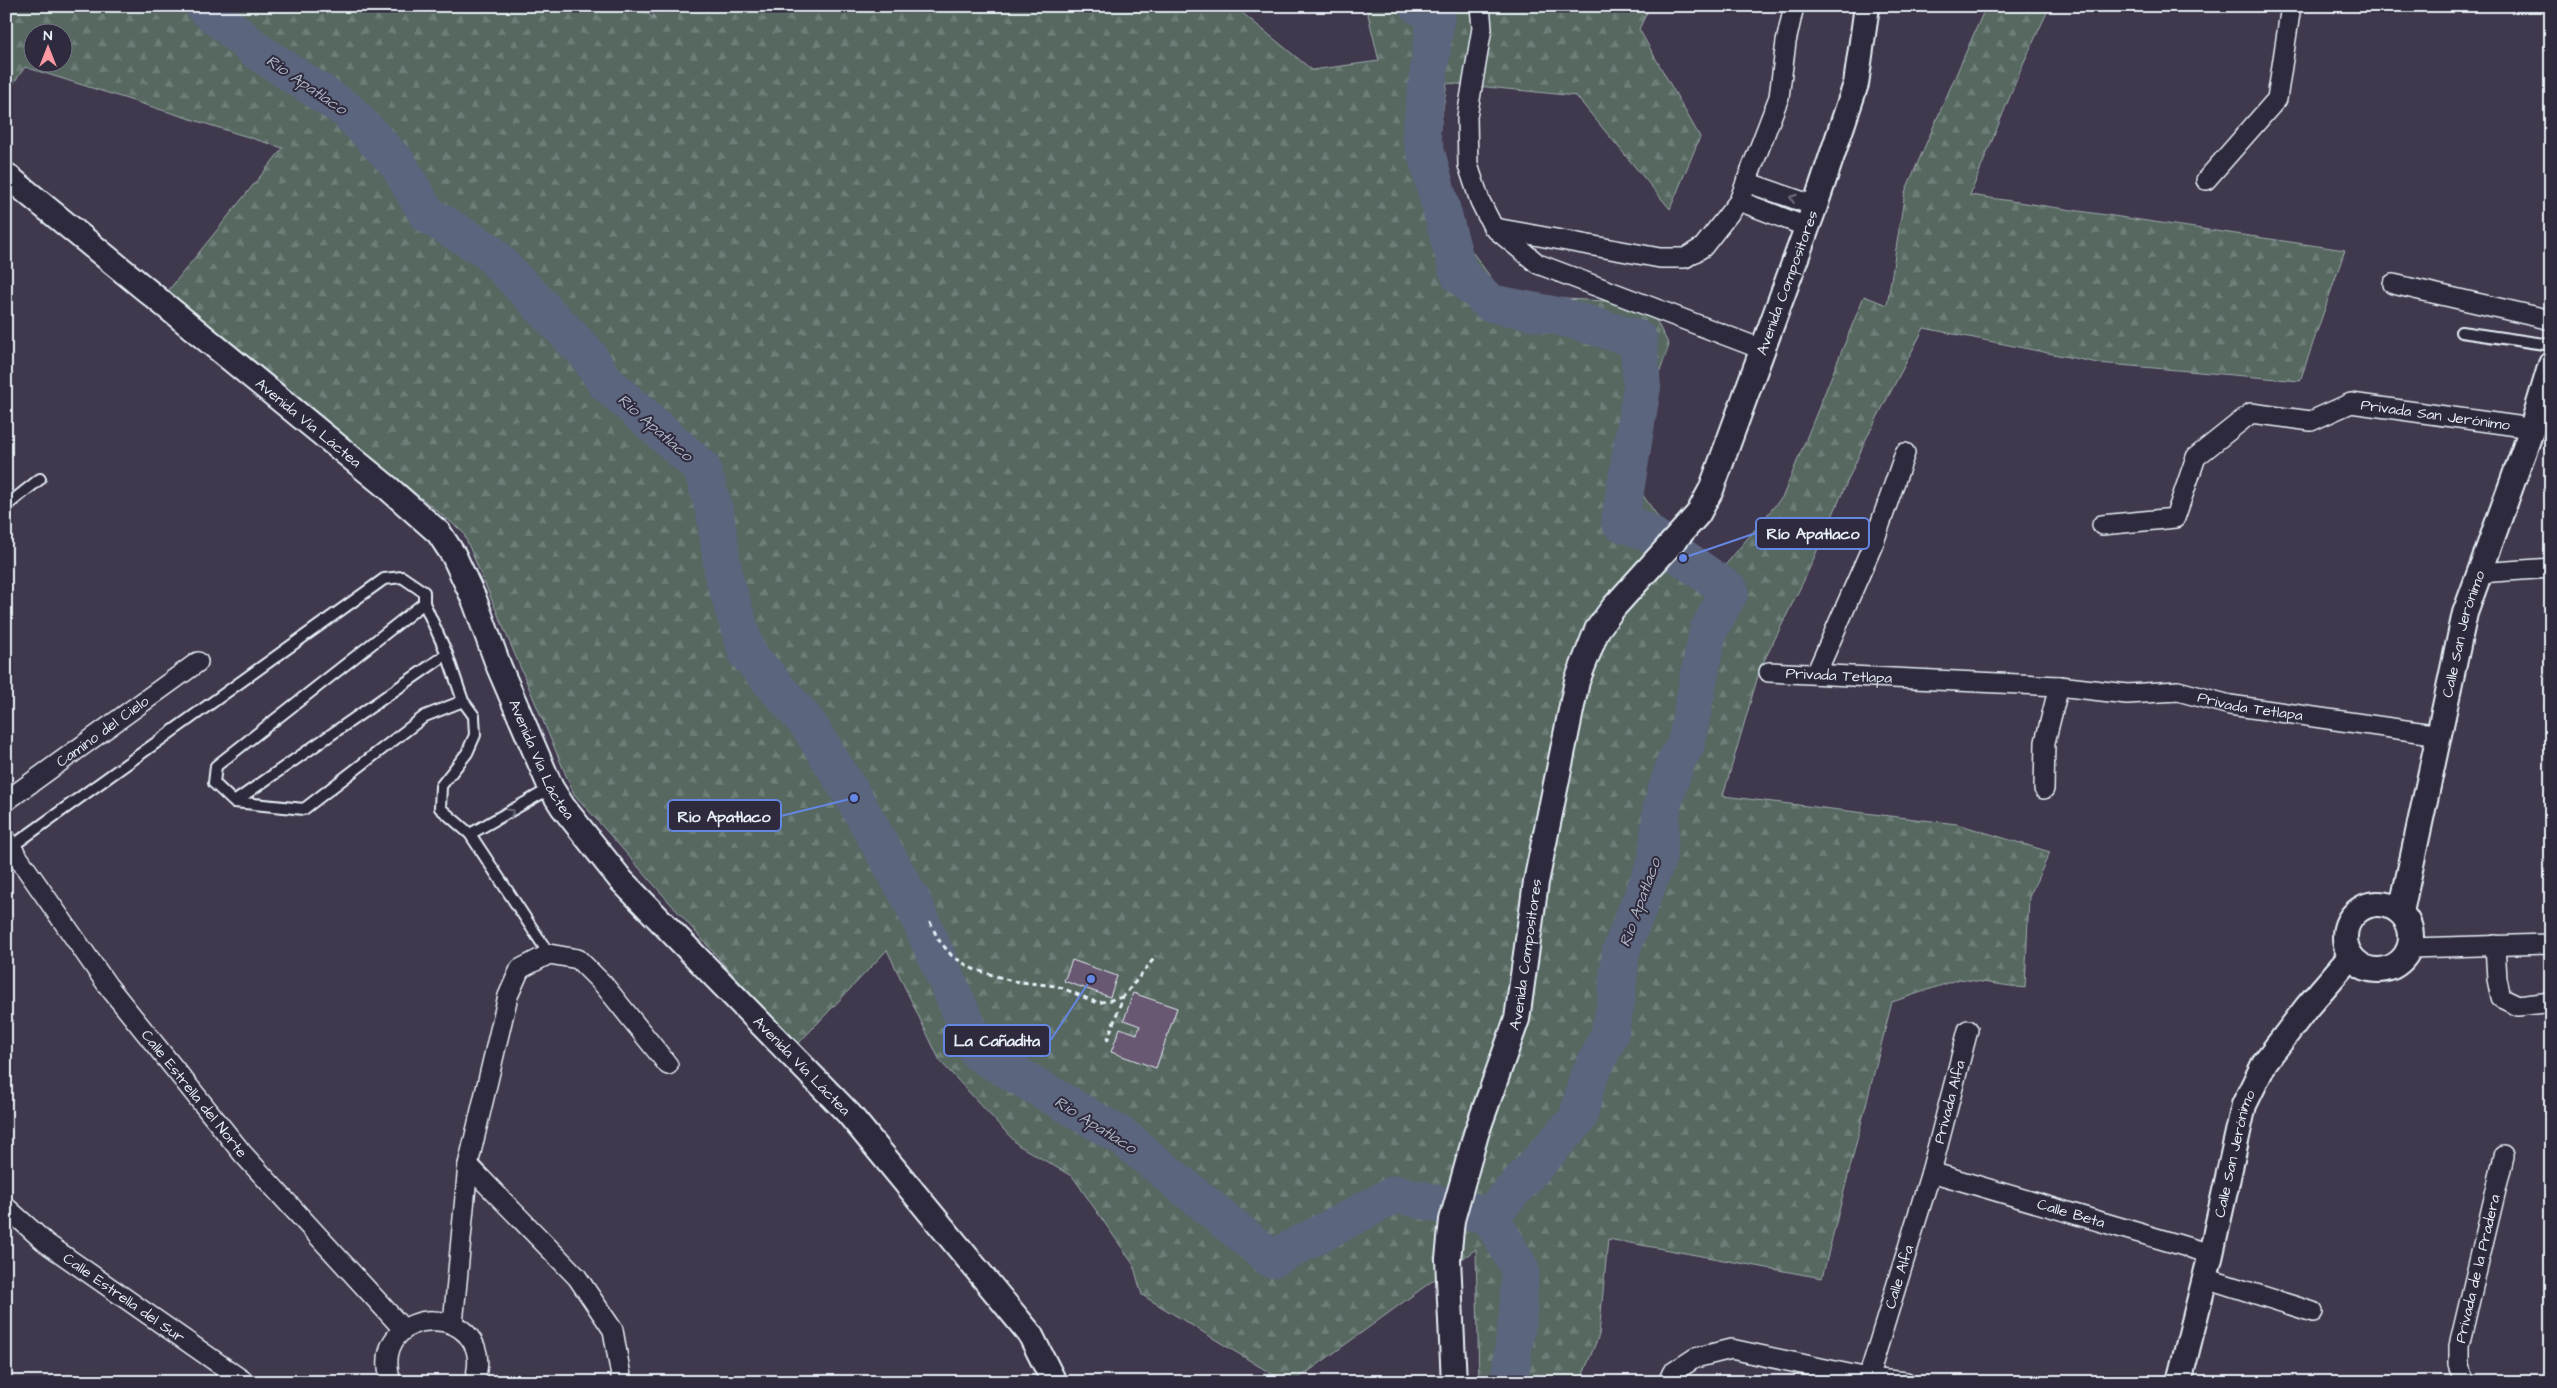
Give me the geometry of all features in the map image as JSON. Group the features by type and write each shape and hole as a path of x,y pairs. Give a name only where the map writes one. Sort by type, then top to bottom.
{"street":[{"path":"1480,6 1482,28 1467,117 1468,166 1480,201 1493,228 1538,264 1764,350"},
{"path":"1493,228 1660,258 1685,258 1703,247 1739,201 1779,97 1786,42 1794,6"},
{"name":"Avenida Compositores","path":"1454,1382 1448,1259 1452,1220 1476,1134 1516,1019 1534,891 1577,680 1598,630 1614,606 1698,514 1712,490 1764,350 1856,84 1867,6"},
{"path":"2206,180 2277,99 2291,6"},
{"name":"Avenida Vía Láctea","path":"6,175 387,487 439,533 454,556 474,599 499,668 551,788 562,807 621,880 849,1114 1030,1334 1054,1382"},
{"path":"1746,182 1811,217"},
{"path":"1739,201 1811,217"},
{"path":"2393,284 2551,320"},
{"name":"Calle San Jerónimo","path":"2401,912 2465,613 2530,431 2551,364"},
{"name":"Privada San Jerónimo","path":"2102,525 2175,518 2196,457 2251,413 2311,421 2351,403 2517,426 2530,431"},
{"path":"1816,674 1874,542 1905,453"},
{"path":"2479,574 2551,568"},
{"name":"Camino del Cielo","path":"6,801 198,662"},
{"name":"Privada Tetlapa","path":"1769,672 2059,686 2127,694 2178,691 2230,705 2440,735"},
{"path":"2044,789 2045,742 2059,686"},
{"name":"Calle Estrella del Norte","path":"9,843 108,986 244,1154 404,1330"},
{"path":"2371,904 2387,904 2401,912 2411,929 2410,948 2399,962 2383,969 2371,969 2360,964 2351,956 2345,941 2347,925 2356,912 2371,904"},
{"path":"2410,948 2551,944"},
{"path":"2496,945 2497,979 2501,998 2518,1006 2551,1002"},
{"path":"453,1324 468,1165 508,996 520,969 549,954 578,959 604,985 668,1065"},
{"name":"Calle San Jerónimo","path":"2179,1382 2211,1254 2244,1105 2266,1062 2307,1007 2351,956"},
{"name":"Privada Alfa","path":"1931,1172 1968,1030"},
{"name":"Privada de la Pradera","path":"2463,1382 2459,1364 2459,1346 2504,1156"},
{"path":"468,1165 577,1277 613,1330 622,1382"},
{"name":"Calle Beta","path":"1931,1172 2211,1254"},
{"name":"Calle Alfa","path":"1867,1380 1931,1172"},
{"name":"Calle Estrella del Sur","path":"6,1207 46,1243 245,1382"},
{"path":"2205,1278 2313,1312"},
{"path":"391,1382 388,1370 388,1355 394,1341 404,1330 415,1323 428,1320 441,1320 453,1324 465,1332 473,1344 477,1357 477,1372 474,1382"},
{"path":"1668,1382 1672,1373 1695,1358 1731,1349 1867,1380 1906,1382"}],"lane":[{"path":"2461,332 2551,345"},
{"path":"6,506 40,479"},
{"path":"9,843 384,579 402,577 424,592 424,603 447,654 463,701 474,716 475,735 467,753 441,786 440,808 470,834 549,954"},
{"path":"424,603 216,766 214,783 234,802 304,809 425,716 463,701"},
{"path":"234,802 447,654"},
{"path":"470,834 551,788"}],"path":[{"path":"930,922 938,940 952,956 973,969 1012,982 1057,986 1098,1003 1123,997"},
{"path":"1107,1041 1123,997 1156,956"}],"green space":[{"path":"6,6 637,6 655,19 648,6 1234,6 1312,70 1379,61 1366,6 1650,6 1639,29 1700,137 1670,209 1576,96 1447,83 1430,193 1504,296 1647,303 1669,345 1626,471 1707,587 1783,496 1864,296 1887,305 1905,192 1986,6 2050,6 2023,64 1970,195 2345,250 2300,381 2098,363 1924,328 1866,439 1806,576 1760,669 1723,796 1957,824 2050,852 2029,897 2025,988 1960,979 1892,1002 1822,1278 1608,1239 1599,1335 1580,1382 1479,1382 1476,1249 1294,1382 1285,1382 1142,1295 1133,1264 1073,1177 1018,1145 940,1061 887,950 796,1046 574,794 463,532 168,291 283,148 41,72 72,72 72,22 22,22 22,71 6,94"}],"building":[{"path":"1072,960 1117,976 1110,997 1064,981"},
{"path":"1133,993 1177,1008 1156,1068 1111,1052 1120,1028 1137,1034 1140,1026 1124,1020"}],"waterway":[{"name":"Rio Apatlaco","path":"204,6 257,51 347,110 398,164 427,214 488,251 588,355 605,382 702,468 715,513 724,577 747,653 808,724 854,798 912,901 979,1053 1123,1137 1272,1259 1396,1194 1490,1216 1520,1269 1518,1314 1509,1382"},
{"path":"1418,6 1436,14 1421,134 1459,274 1490,303 1562,317 1638,339 1642,387 1620,522 1645,531 1730,591 1708,631 1686,744 1676,761 1662,806 1657,860 1621,950 1616,1001 1609,1036 1587,1081 1578,1118 1490,1216"}],"place":[{"name":"Río Apatlaco","path":"1683,558"},
{"name":"Rio Apatlaco","path":"854,798"},
{"name":"La Cañadita","path":"1091,979"}]}
